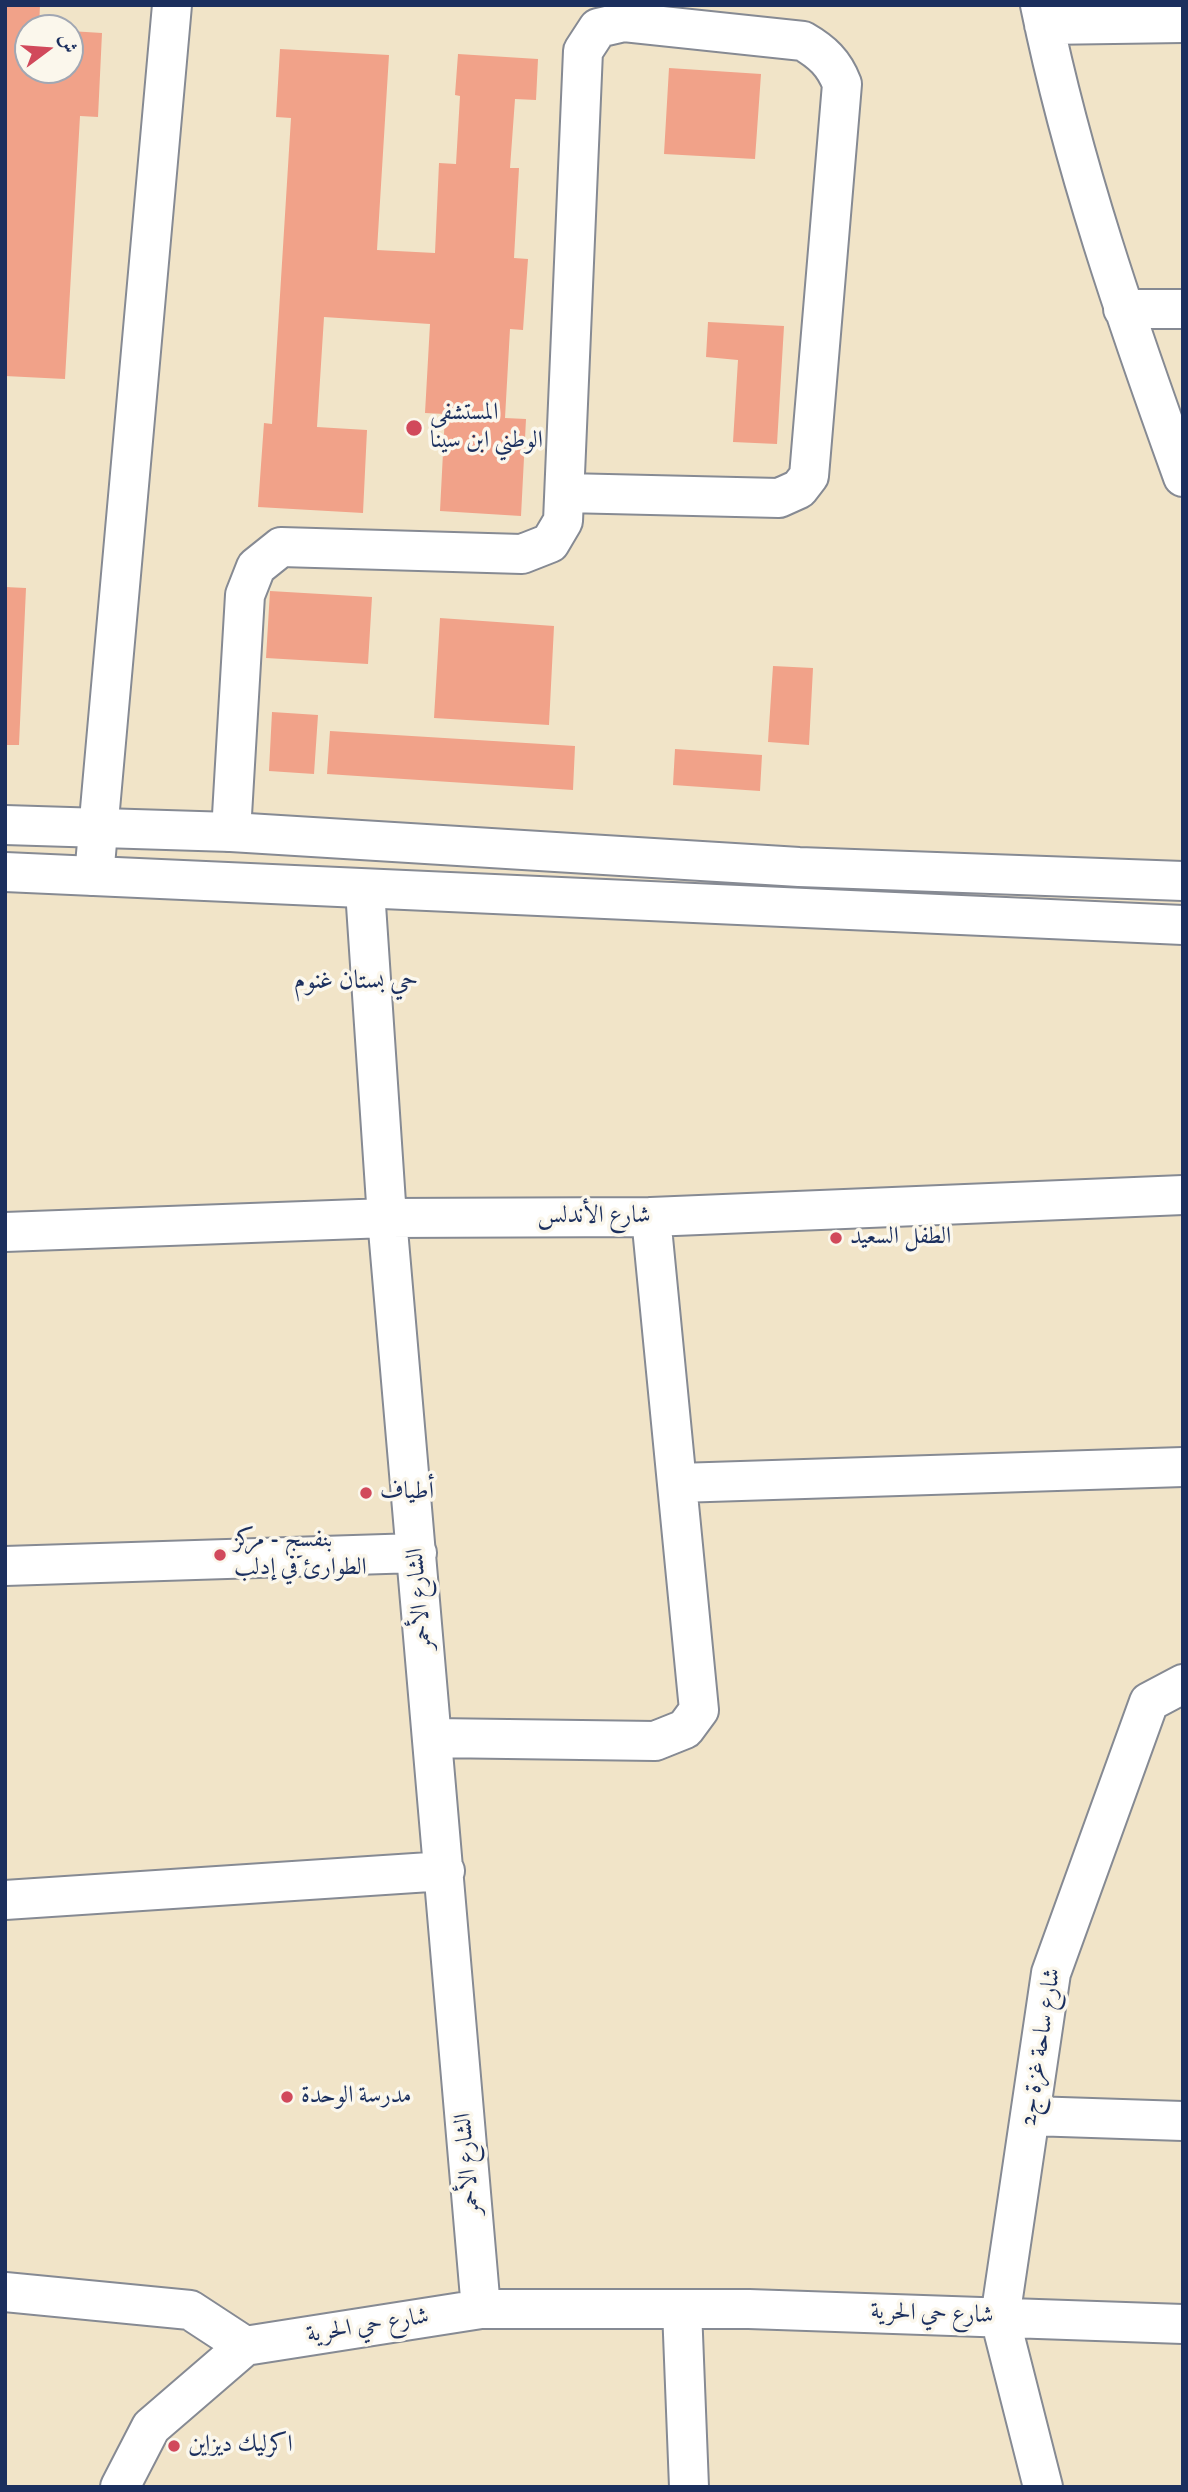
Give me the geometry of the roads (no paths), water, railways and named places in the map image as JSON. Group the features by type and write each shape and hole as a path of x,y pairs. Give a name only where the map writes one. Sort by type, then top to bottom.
{"street":[{"path":"94,876 158,195 172,5"},
{"path":"1183,23 1042,15 1065,115 1123,309 1183,477"},
{"path":"231,832 245,595 256,567 281,547 522,554 550,543 563,521 583,51 598,28 624,22 803,41 823,54 836,68 842,84 809,476 799,489 779,498 565,493"},
{"path":"1123,309 1183,309"},
{"path":"5,825 231,832 799,867 1183,881"},
{"path":"5,872 1183,925"},
{"name":"الشارع الأحمر","path":"365,890 387,1218 434,1738 481,2309"},
{"name":"شارع الأندلس","path":"5,1233 387,1218 651,1217 1183,1195"},
{"path":"434,1738 655,1741 685,1729 699,1710 651,1217"},
{"path":"678,1483 1183,1467"},
{"path":"5,1566 417,1553"},
{"name":"شارع ساحة غزة ج2","path":"1000,2318 1051,1973 1149,1702 1183,1684"},
{"path":"5,1899 445,1871"},
{"path":"1031,2116 1183,2121"},
{"path":"5,2292 190,2310 245,2346 151,2427 120,2487"},
{"name":"شارع حي الحرية","path":"245,2346 481,2309 682,2309 1183,2324"},
{"path":"682,2309 689,2487"},
{"path":"1000,2318 1043,2487"}],"place":[{"name":"المستشفى الوطني ابن سينا","path":"414,428"},
{"name":"الطفل السعيد","path":"836,1238"},
{"name":"أطياف","path":"366,1493"},
{"name":"بنفسج - مركز الطوارئ في إدلب","path":"220,1555"},
{"name":"مدرسة الوحدة","path":"287,2097"},
{"name":"اكرليك ديزاين","path":"174,2446"}],"district":[{"name":"حي بستان غنوم","path":"356,983"}]}
